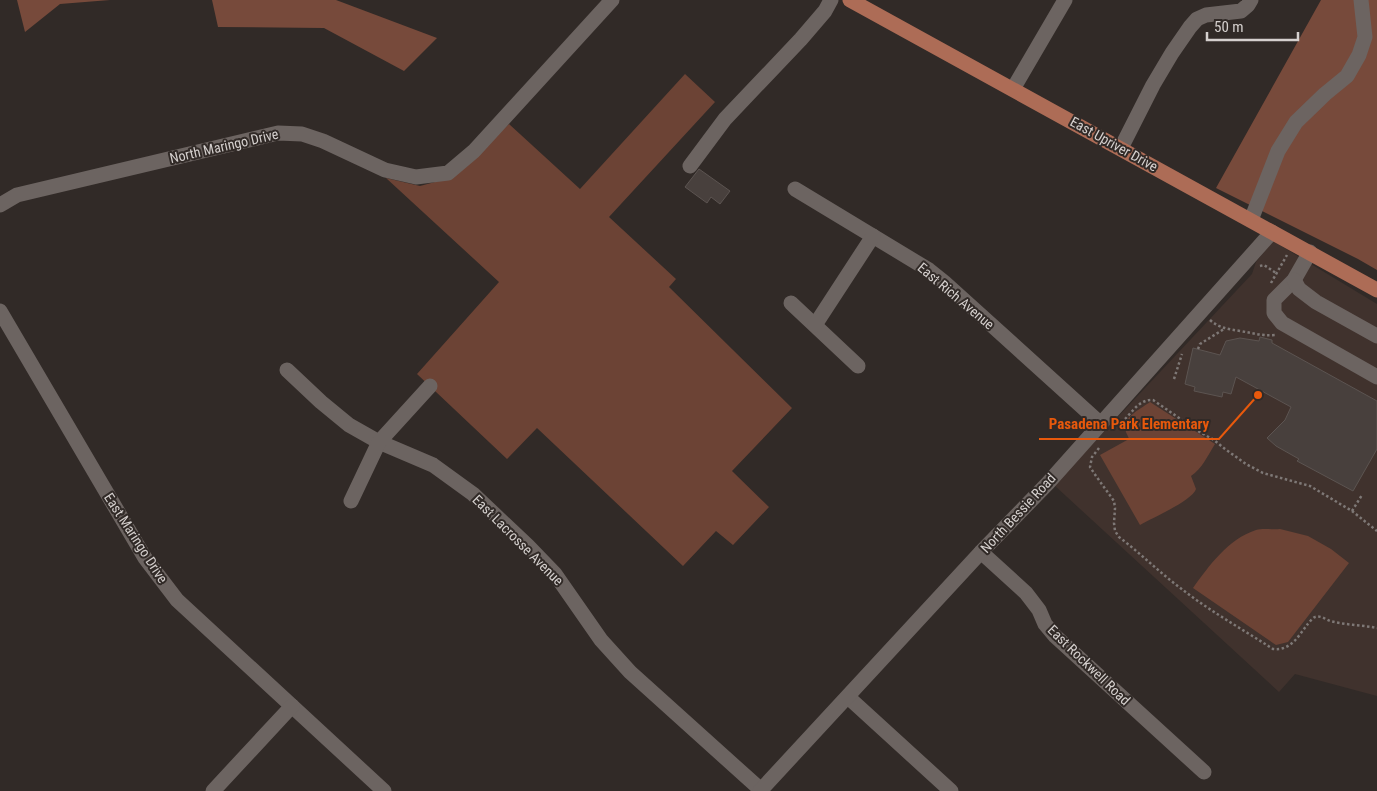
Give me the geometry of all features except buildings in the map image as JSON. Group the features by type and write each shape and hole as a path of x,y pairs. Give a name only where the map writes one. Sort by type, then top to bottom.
{"main road":[{"name":"East Upriver Drive","path":"859,2 1377,290"}],"street":[{"name":"North Maringo Drive","path":"0,205 17,194 278,132 302,134 322,141 385,170 416,177 448,173 474,151 612,0"},
{"path":"690,166 725,119 801,39 825,11 831,0"},
{"path":"1013,89 1065,0"},
{"path":"1121,148 1153,85 1190,26 1197,19 1206,15 1241,11 1251,0"},
{"path":"1251,220 1278,151 1296,122 1347,76 1359,55 1365,37 1361,0"},
{"name":"East Rich Avenue","path":"795,189 929,270 1101,424"},
{"name":"North Bessie Road","path":"760,790 981,552 1048,483 1272,232"},
{"path":"815,325 873,236"},
{"path":"1310,252 1294,280 1274,300 1274,313 1282,323 1377,377"},
{"path":"1294,280 1299,289 1316,302 1377,336"},
{"path":"791,303 858,366"},
{"name":"East Maringo Drive","path":"0,311 145,558 177,600 384,791"},
{"name":"East Lacrosse Avenue","path":"287,370 321,402 349,424 378,442 433,466 473,494 555,574 601,640 630,672 760,790"},
{"path":"351,500 378,442 430,386"},
{"name":"East Rockwell Road","path":"981,552 1026,593 1039,610 1045,624 1055,636 1204,772"},
{"path":"848,697 951,791"},
{"path":"213,791 292,706"}],"path":[{"path":"1259,267 1264,265 1276,273"},
{"path":"1210,320 1224,329 1264,336 1275,335"},
{"path":"1198,349 1200,344 1224,329"},
{"path":"1174,379 1182,353"},
{"path":"1125,419 1138,405 1146,400 1153,400 1214,440 1246,464 1263,473 1310,486 1352,511 1377,531"},
{"path":"1099,448 1092,458 1090,467 1114,501 1115,531 1119,537 1180,588 1207,606 1274,649 1280,650 1294,642 1315,617 1320,616 1330,621 1377,628"},
{"path":"1352,511 1362,495"}],"shaded area":[{"path":"17,0 110,0 60,4 25,32"},
{"path":"212,0 336,0 437,38 404,71 324,28 218,27"},
{"path":"1321,0 1377,0 1377,270 1216,188"},
{"path":"685,74 715,102 609,217 676,279 669,287 792,408 732,471 769,507 733,545 716,531 683,566 537,428 507,459 417,374 499,282 386,178 420,186 446,179 509,124 580,189"},
{"path":"1273,241 1377,304 1377,696 1295,674 1279,692 1054,485 1252,274 1256,262"},
{"path":"1150,402 1215,444 1202,466 1191,476 1196,489 1193,494 1180,504 1140,525 1100,455 1129,439 1125,430 1128,419"},
{"path":"1280,529 1308,536 1331,549 1349,563 1288,642 1276,645 1193,588 1220,554 1237,540 1256,530"}],"place":[{"name":"Pasadena Park Elementary","path":"1258,395"}]}
